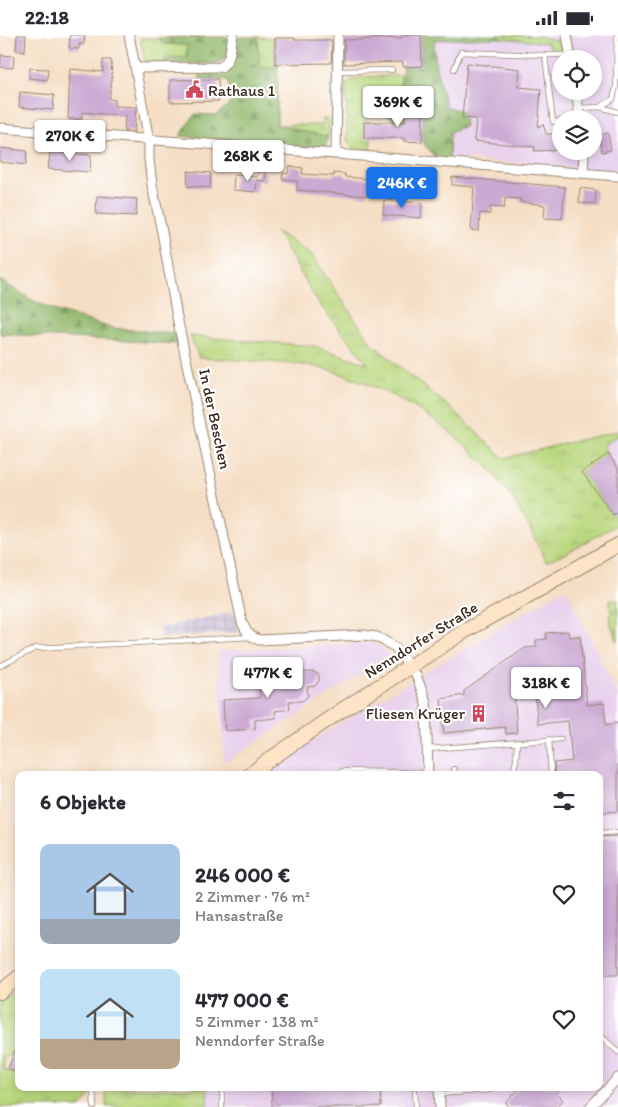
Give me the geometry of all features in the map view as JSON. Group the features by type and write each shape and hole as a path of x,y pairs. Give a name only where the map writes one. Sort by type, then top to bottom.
{"street":[{"name":"In der Beschen","path":"129,35 149,140 152,185 177,317 242,622 245,631 251,637"},
{"path":"136,68 221,67 226,63 230,53 233,35"},
{"path":"336,153 338,35"},
{"path":"567,35 569,50"},
{"path":"577,100 578,108"},
{"path":"0,128 618,176"},
{"path":"583,173 584,160"},
{"name":"Nenndorfer Straße","path":"255,771 409,666 466,631 618,545"},
{"path":"251,637 259,640 272,640 364,635 377,637 395,647 416,675 426,702 428,771"},
{"path":"0,992 15,980"},
{"path":"590,1107 618,1079"},
{"path":"439,1091 440,1107"}],"lane":[{"path":"600,107 613,99 616,87 617,35"},
{"path":"454,69 462,52 552,56"},
{"path":"545,55 552,114"},
{"path":"338,71 392,70"},
{"path":"578,108 600,107 618,112"},
{"path":"0,666 36,648 251,637"},
{"path":"549,739 550,771"},
{"path":"428,749 562,739"},
{"path":"513,771 516,761 517,742"},
{"path":"603,833 618,832"},
{"path":"603,1038 618,1052"},
{"path":"93,1091 94,1107"},
{"path":"222,1091 222,1107"},
{"path":"415,1091 416,1107"}],"shaded area":[{"path":"429,35 618,35 618,171 431,157"},
{"path":"618,435 618,524 582,472 608,454 603,446"},
{"path":"566,588 618,695 618,1107 208,1107 207,1091 603,1091 603,771 269,771 318,737"},
{"path":"234,612 239,632 161,638 159,628"},
{"path":"374,643 381,646 389,656 224,763 218,651"}],"green space":[{"path":"421,35 499,35 500,38 434,40 436,68 446,107 463,111 465,126 450,132 449,160 435,157 422,142 423,111 406,110 405,125 395,122 389,116 405,102 400,86 403,67 422,66"},
{"path":"499,35 541,36 563,43 563,50 551,50 547,43 500,38"},
{"path":"227,37 228,48 224,58 219,62 201,64 166,63 164,58 186,57 187,45 163,44 159,38"},
{"path":"239,37 258,37 259,65 278,68 277,125 328,137 325,149 180,136 195,114 216,115 231,103 228,80 199,78 201,71 224,70 228,66"},
{"path":"258,37 275,38 275,63 278,64 278,68 259,65"},
{"path":"140,38 159,38 163,44 187,45 186,57 165,58 166,63 145,62"},
{"path":"401,75 400,86 364,122 371,138 371,151 353,148 347,140 346,83 360,77"},
{"path":"323,119 330,119 328,137 277,125 322,125"},
{"path":"276,231 311,254 372,344 453,410 504,458 618,431 618,435 603,446 608,454 582,472 618,524 565,554 546,562 522,514 491,471 454,435 412,406 366,383 313,366 199,358 190,336 314,346 368,364 319,304"},
{"path":"0,280 34,301 57,311 112,328 174,334 178,344 0,334"},
{"path":"610,600 618,600 618,642 611,626"},
{"path":"15,991 15,1051 4,1058 4,1070 15,1073 15,1091 92,1091 81,1107 0,1107 0,1003"},
{"path":"106,1091 207,1091 208,1107 106,1107"}],"building":[{"path":"17,35 26,35 25,51 16,50"},
{"path":"70,35 85,35 84,44 79,44 79,49 69,48"},
{"path":"402,35 421,35 422,66 403,67 403,62 344,64 344,40 402,38"},
{"path":"275,38 332,40 331,63 275,64"},
{"path":"1,55 14,56 13,68 0,67"},
{"path":"103,60 111,60 112,79 109,99 115,100 115,106 136,107 134,132 124,131 125,116 82,112 82,119 68,119 70,69 103,72"},
{"path":"467,63 520,69 518,87 541,89 538,127 543,124 546,134 552,134 552,150 534,151 535,147 474,141 476,119 462,118"},
{"path":"30,68 48,69 47,80 29,78"},
{"path":"218,79 219,101 170,102 170,80"},
{"path":"20,92 54,95 53,110 19,107"},
{"path":"405,110 423,111 422,142 404,141 404,138 364,138 364,122 405,122"},
{"path":"608,133 611,150 602,152 602,134"},
{"path":"0,148 27,151 26,165 0,162"},
{"path":"50,152 91,155 90,172 48,169"},
{"path":"289,166 303,168 302,174 334,176 334,173 345,174 345,177 369,179 367,196 297,190 297,181 282,179 283,173 288,174"},
{"path":"188,171 211,173 210,188 187,186"},
{"path":"258,171 266,172 265,181 257,180 256,192 233,190 234,175 257,177"},
{"path":"452,177 565,187 562,219 544,218 545,205 520,202 521,199 505,198 504,208 490,207 490,214 480,213 479,231 471,230 474,187 452,185"},
{"path":"580,188 596,190 595,204 579,203"},
{"path":"97,196 137,199 136,216 96,214"},
{"path":"384,200 422,203 421,218 383,215"},
{"path":"608,454 618,468 618,512 613,515 582,472"},
{"path":"568,631 569,637 580,636 587,705 604,703 606,725 618,723 618,811 603,813 603,771 555,771 554,763 572,761 568,721 538,724 534,689 514,690 517,733 506,734 505,727 444,733 441,699 464,695 464,691 525,648 536,647 536,640 546,639 546,633"},
{"path":"273,669 273,673 314,672 319,675 319,681 315,686 307,687 308,696 302,701 289,701 290,709 275,711 276,718 255,720 255,729 225,731 223,700 260,698 258,670"},
{"path":"618,836 618,975 603,975 603,837"},
{"path":"15,1051 15,1071 8,1069"},
{"path":"271,1091 380,1091 381,1107 272,1107"},
{"path":"517,1091 558,1091 556,1093 563,1100 557,1107 510,1107 506,1103"}],"place":[{"name":"Rathaus 1","path":"194,90"},
{"name":"Fliesen Krüger","path":"479,713"}]}
